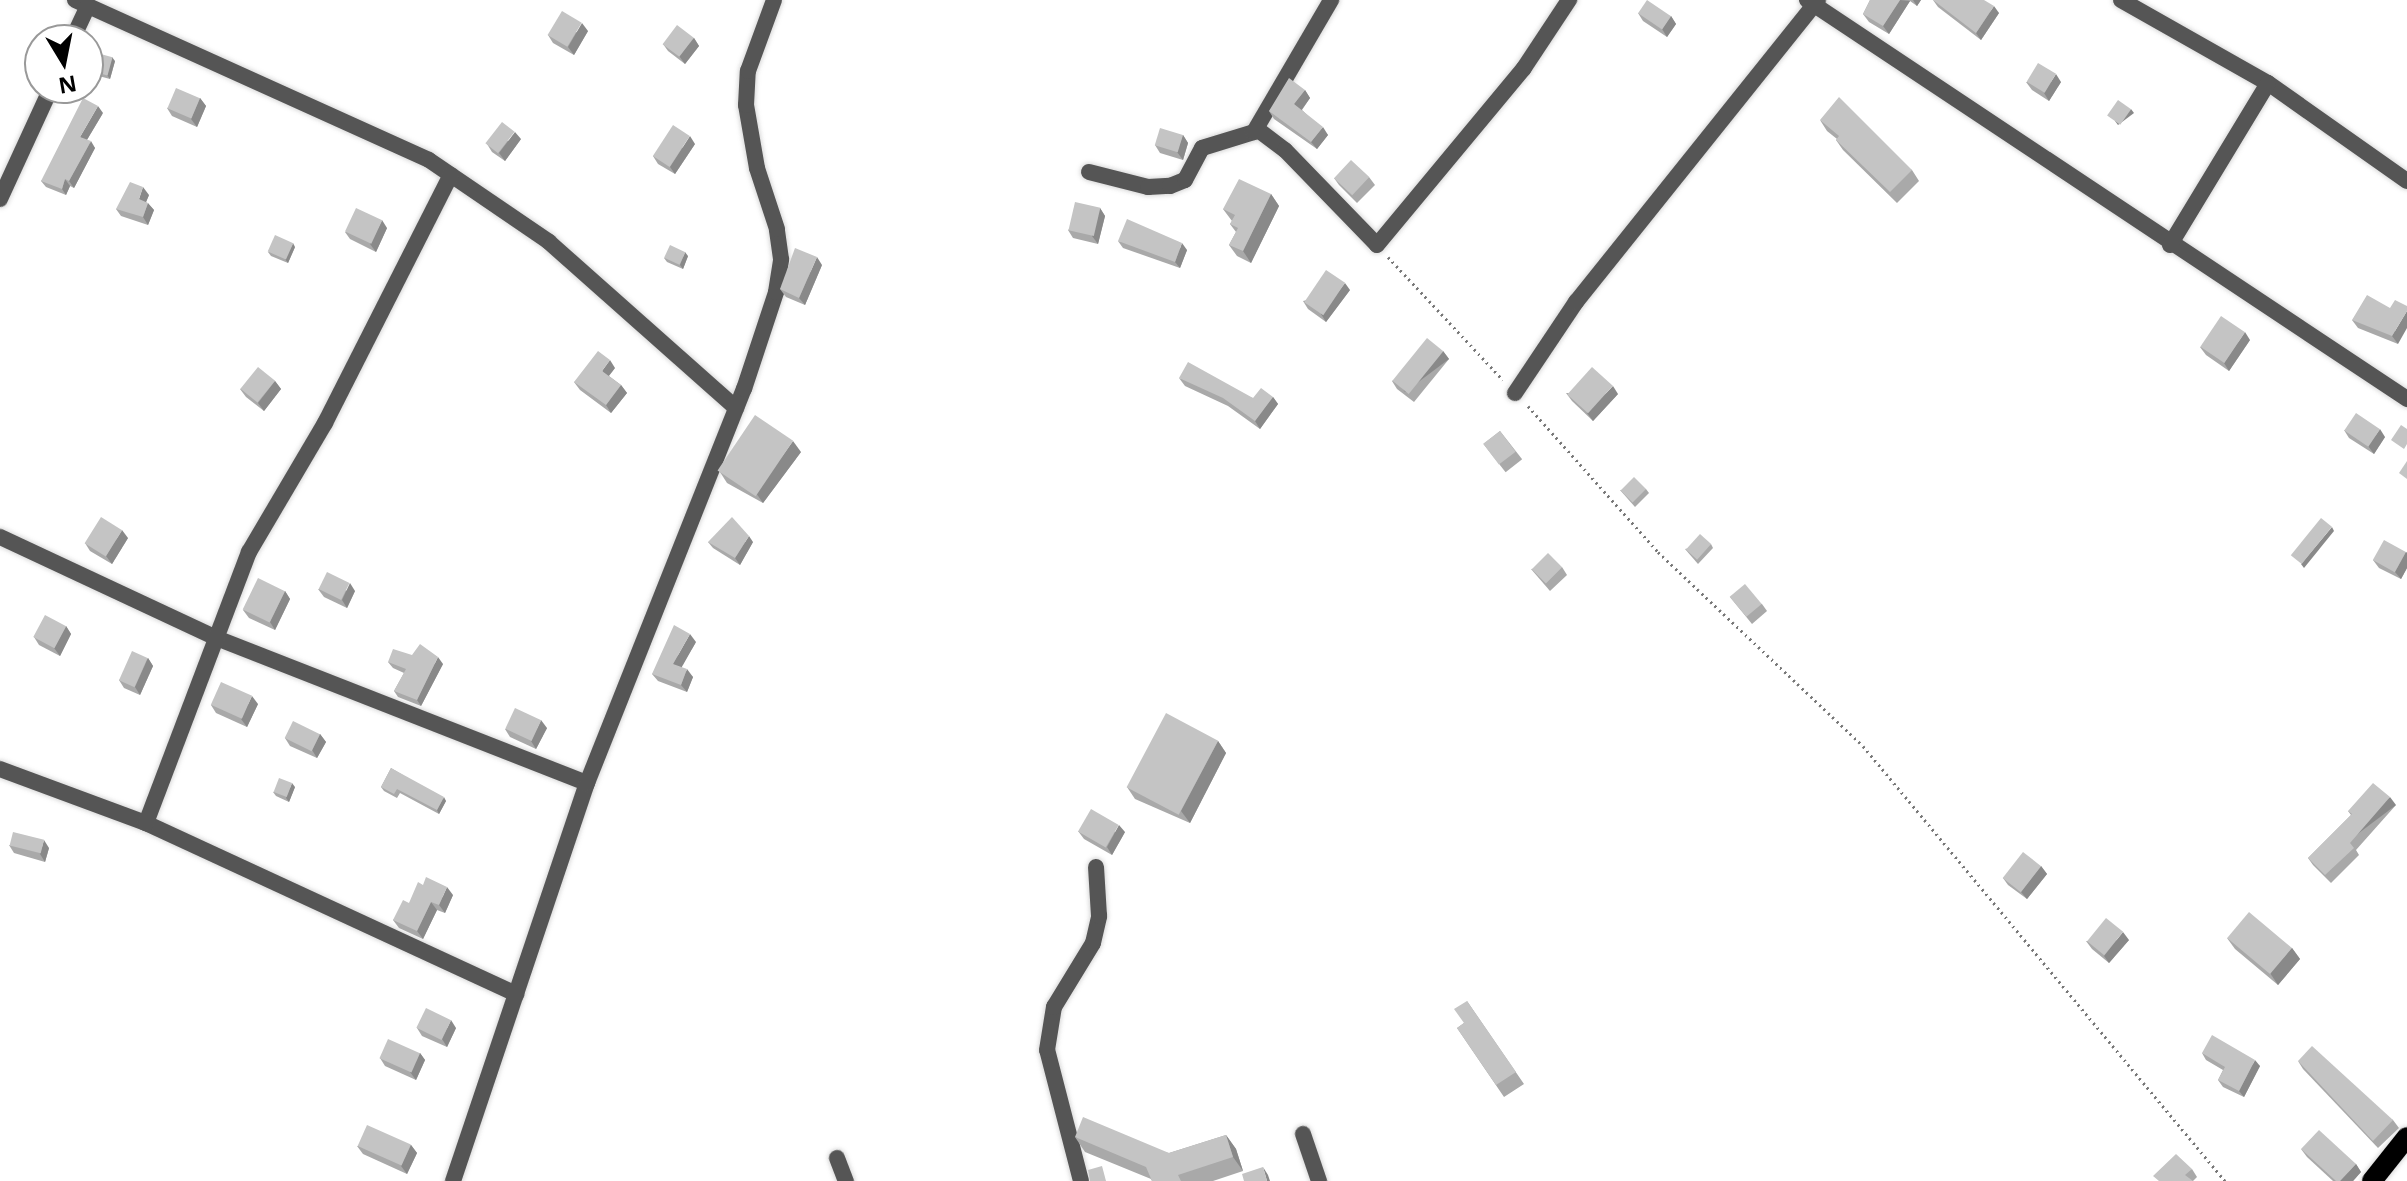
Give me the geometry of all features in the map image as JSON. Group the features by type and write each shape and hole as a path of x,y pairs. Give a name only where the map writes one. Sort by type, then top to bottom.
{"main road":[{"path":"2372,1181 2407,1137"}],"street":[{"path":"453,1181 587,783 736,408 776,292 781,259 746,105 748,71 774,0"},
{"path":"1089,172 1148,187 1170,186 1185,180 1202,148 1257,129 1331,0"},
{"path":"1257,129 1285,150 1377,245 1524,68 1569,0"},
{"path":"2121,0 2268,83 2407,181"},
{"path":"1515,393 1576,302 1813,2 2170,245 2407,399"},
{"path":"76,24 81,3 359,124 451,175 549,242 736,408"},
{"path":"2170,245 2268,83"},
{"path":"0,199 44,104"},
{"path":"146,823 219,639 249,552 325,423 451,175"},
{"path":"0,537 219,639 587,783"},
{"path":"0,769 146,823 516,994"},
{"path":"1081,1181 1047,1050 1054,1007 1093,943 1099,916 1096,867"},
{"path":"1303,1134 1319,1181"},
{"path":"837,1158 846,1181"}],"path":[{"path":"1377,245 1658,552 1863,746 2225,1181"}],"building":[{"path":"1647,0 1671,16 1662,29 1638,13"},
{"path":"1870,0 1900,0 1883,26 1863,14"},
{"path":"1933,0 1984,0 1994,6 1976,33"},
{"path":"562,11 582,23 567,47 548,35"},
{"path":"677,25 694,38 679,57 663,44"},
{"path":"104,55 112,57 108,75 104,75"},
{"path":"2038,63 2056,74 2045,93 2027,82"},
{"path":"1289,78 1305,90 1294,104 1323,127 1311,142 1269,111"},
{"path":"176,88 200,98 191,118 167,108"},
{"path":"1839,97 1912,170 1890,192 1836,140 1839,136 1820,120"},
{"path":"2118,100 2131,109 2120,125 2107,116"},
{"path":"80,104 98,106 80,137 91,141 69,181 65,179 62,189 41,181"},
{"path":"502,122 515,132 498,153 485,143"},
{"path":"673,125 690,136 670,167 653,156"},
{"path":"1160,128 1183,135 1178,152 1155,145"},
{"path":"1351,160 1369,177 1352,195 1334,178"},
{"path":"1239,179 1271,194 1243,251 1229,245 1238,228 1230,224 1235,215 1223,209"},
{"path":"130,182 143,187 139,199 148,203 143,217 116,209"},
{"path":"1075,202 1100,208 1094,236 1068,230"},
{"path":"356,208 382,220 371,244 345,232"},
{"path":"1127,219 1182,243 1175,262 1118,241"},
{"path":"275,235 293,243 286,260 268,251"},
{"path":"670,245 685,252 679,265 664,258"},
{"path":"795,248 817,257 799,298 780,289"},
{"path":"1326,270 1345,283 1323,315 1304,302"},
{"path":"2367,295 2390,308 2395,300 2407,306 2392,336 2352,320"},
{"path":"2221,316 2245,332 2224,363 2200,347"},
{"path":"1427,338 1443,351 1409,394 1392,381"},
{"path":"598,351 610,360 602,371 621,385 606,405 574,382"},
{"path":"1188,362 1253,398 1261,388 1273,397 1255,421 1223,398 1179,378"},
{"path":"258,367 275,381 257,403 240,389"},
{"path":"1592,367 1613,386 1588,413 1567,394"},
{"path":"2356,413 2380,429 2368,447 2344,430"},
{"path":"755,415 793,441 756,496 718,471"},
{"path":"2401,425 2407,429 2404,449 2391,440"},
{"path":"1500,431 1516,452 1499,464 1483,444"},
{"path":"2407,461 2407,479 2399,473"},
{"path":"1634,477 1646,489 1633,502 1621,490"},
{"path":"101,517 122,530 106,557 85,543"},
{"path":"732,517 749,536 735,558 708,542"},
{"path":"2321,518 2332,527 2302,564 2291,555"},
{"path":"1700,534 1711,544 1697,560 1686,550"},
{"path":"2384,540 2406,552 2395,572 2373,560"},
{"path":"1548,553 1562,567 1546,583 1532,569"},
{"path":"327,572 349,583 341,600 319,589"},
{"path":"258,578 285,591 270,623 243,609"},
{"path":"1745,584 1762,604 1746,617 1730,597"},
{"path":"45,615 66,626 54,648 33,637"},
{"path":"674,625 690,634 673,664 687,669 681,685 652,674"},
{"path":"420,644 438,657 417,700 394,691 406,669 388,662 393,649 412,655"},
{"path":"132,651 148,658 135,687 119,680"},
{"path":"221,682 252,696 242,719 211,705"},
{"path":"515,708 541,720 532,741 505,729"},
{"path":"1166,713 1218,741 1179,815 1127,787"},
{"path":"293,721 320,734 312,751 285,738"},
{"path":"391,768 444,797 437,810 397,789 394,794 381,787"},
{"path":"279,778 292,783 287,797 274,792"},
{"path":"2373,783 2390,797 2350,843 2354,848 2325,875 2308,858 2352,814 2348,811"},
{"path":"1091,809 1119,825 1106,848 1078,832"},
{"path":"13,832 44,840 41,853 10,846"},
{"path":"2023,852 2041,866 2021,892 2003,878"},
{"path":"426,877 447,887 439,905 431,902 417,931 393,920 403,900 409,903 418,882 423,885"},
{"path":"2249,912 2292,948 2270,974 2227,938"},
{"path":"2106,918 2123,932 2104,955 2087,941"},
{"path":"1467,1001 1516,1072 1496,1085 1457,1028 1464,1023 1454,1009"},
{"path":"426,1008 451,1020 442,1040 416,1028"},
{"path":"2212,1035 2255,1060 2239,1091 2218,1080 2225,1067 2202,1053"},
{"path":"388,1039 420,1053 411,1072 379,1058"},
{"path":"2312,1046 2393,1120 2373,1141 2298,1061"},
{"path":"1083,1117 1169,1153 1226,1135 1233,1157 1178,1175 1181,1181 1152,1181 1146,1167 1075,1137"},
{"path":"367,1125 411,1145 401,1166 358,1146"},
{"path":"2319,1130 2356,1164 2340,1181 2336,1181 2301,1149"},
{"path":"2176,1154 2192,1169 2185,1175 2193,1181 2159,1181 2153,1176"},
{"path":"1102,1166 1106,1181 1090,1181 1088,1170"},
{"path":"1263,1167 1267,1181 1244,1181 1242,1174"}]}
